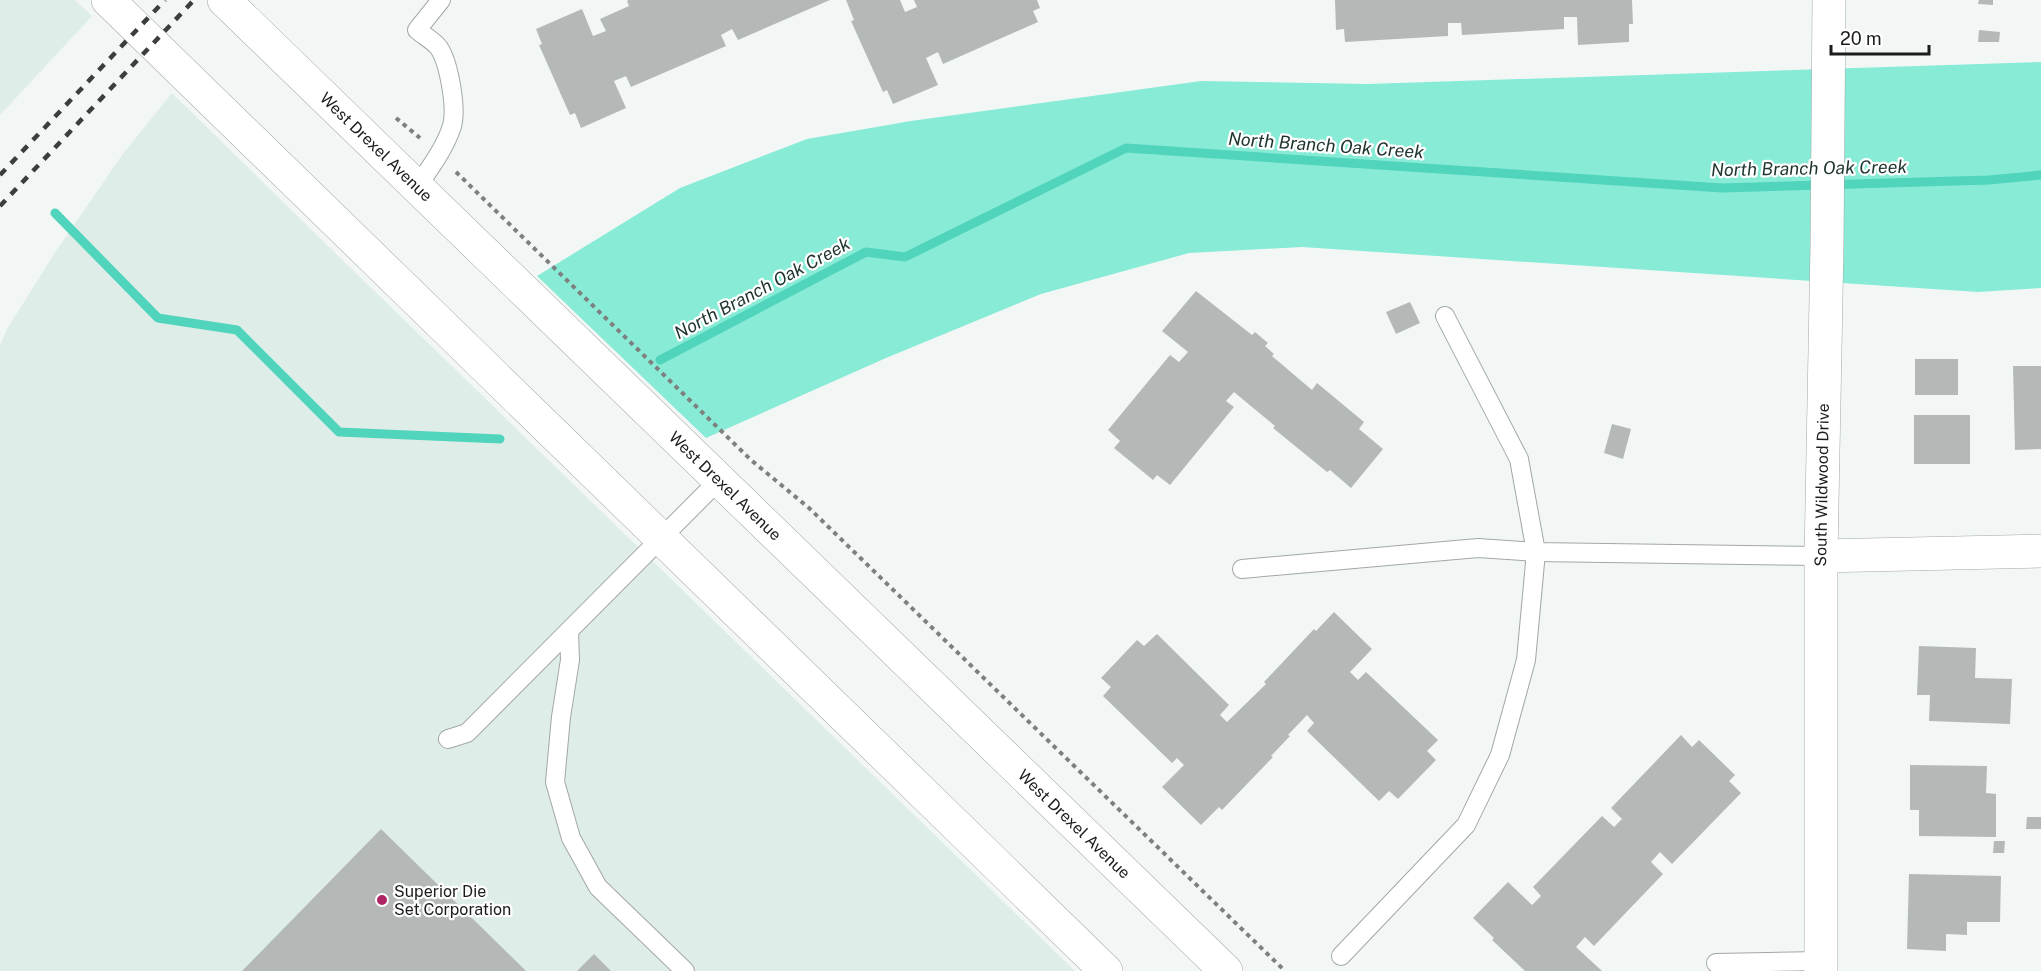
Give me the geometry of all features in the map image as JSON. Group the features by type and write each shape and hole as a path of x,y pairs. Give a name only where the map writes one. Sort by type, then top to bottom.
{"street":[{"path":"108,0 1106,971"},
{"name":"West Drexel Avenue","path":"224,0 1226,971"},
{"name":"South Wildwood Drive","path":"1821,966 1821,556 1829,0"},
{"path":"1821,556 2041,551"}],"lane":[{"path":"417,187 439,155 452,124 448,65 438,46 417,30 441,0"},
{"path":"1341,956 1466,825 1500,755 1526,660 1536,552 1519,459 1445,316"},
{"path":"448,739 467,733 719,480"},
{"path":"1242,569 1478,548 1536,552 1821,556"},
{"path":"570,630 570,660 561,717 555,782 571,838 598,887 685,971"},
{"path":"1716,963 1821,966"}],"path":[{"path":"390,113 408,126 439,155 751,460 809,508 1284,971"}],"shaded area":[{"path":"0,0 75,0 92,16 0,115"},
{"path":"172,93 1075,971 0,971 0,345 7,329 56,251 122,155"}],"green space":[{"path":"2041,62 2041,288 1978,292 1302,247 1189,253 1041,294 886,358 706,438 537,276 680,188 807,139 911,121 1201,81 1368,84"}],"building":[{"path":"628,0 830,0 738,40 732,29 721,35 726,46 631,87 626,76 614,81 626,108 581,128 575,113 570,115 539,45 542,44 536,29 582,9 593,36 606,31 600,19 629,6"},
{"path":"846,0 900,0 905,12 917,7 914,0 1037,0 1040,8 1033,11 1038,22 943,64 938,52 926,58 938,85 893,104 887,90 883,92 851,21 854,20"},
{"path":"1335,0 1632,0 1633,24 1629,24 1629,42 1578,45 1577,17 1564,17 1564,29 1462,35 1461,23 1448,23 1448,36 1345,42 1344,29 1336,30"},
{"path":"1979,0 1993,0 1993,5 1978,4"},
{"path":"1979,30 2000,32 1999,42 1978,42"},
{"path":"1196,291 1252,335 1255,332 1268,343 1265,346 1274,354 1272,356 1312,390 1317,383 1364,422 1359,429 1383,449 1351,488 1330,470 1327,472 1273,428 1275,426 1234,392 1226,401 1234,407 1170,485 1157,475 1153,480 1114,448 1120,441 1108,430 1170,355 1179,362 1188,352 1162,331"},
{"path":"1410,302 1420,323 1396,334 1386,312"},
{"path":"1915,359 1958,359 1958,395 1915,395"},
{"path":"2013,366 2041,366 2041,449 2015,450"},
{"path":"1914,415 1970,415 1970,464 1914,464"},
{"path":"1612,424 1631,429 1623,459 1604,453"},
{"path":"1334,612 1372,649 1350,672 1358,680 1366,672 1438,740 1427,751 1436,760 1398,799 1389,791 1379,801 1307,731 1314,723 1307,715 1271,756 1273,757 1222,810 1219,807 1201,825 1162,787 1184,765 1177,758 1172,763 1103,696 1111,687 1101,678 1137,640 1144,646 1157,634 1229,705 1220,715 1227,722 1266,684 1264,682 1314,629 1316,631"},
{"path":"1919,646 1976,648 1975,678 2012,679 2010,724 1929,721 1930,695 1917,695"},
{"path":"1681,735 1692,747 1699,740 1735,775 1729,781 1741,793 1672,864 1660,852 1651,862 1663,874 1594,946 1585,937 1576,947 1602,971 1525,971 1492,940 1494,938 1473,918 1508,882 1532,905 1541,896 1533,887 1602,816 1614,827 1622,819 1611,808"},
{"path":"1910,765 1987,766 1986,793 1996,794 1996,837 1919,836 1919,810 1910,810"},
{"path":"2027,817 2041,817 2041,829 2026,829"},
{"name":"Superior Die Set Corporation","path":"381,829 526,971 242,971"},
{"path":"1994,841 2005,841 2004,853 1993,853"},
{"path":"1909,874 2001,876 2000,922 1967,922 1967,935 1946,934 1946,951 1907,949"},
{"path":"594,954 611,971 577,971"}],"waterway":[{"name":"North Branch Oak Creek","path":"660,360 866,252 905,257 1126,148 1722,188 1989,180 2041,175"},
{"name":"North Branch Oak Creek","path":"55,213 158,318 237,330 339,432 500,439"}],"railway":[{"path":"0,175 165,0"},
{"path":"0,206 194,0"}],"place":[{"name":"Superior Die Set Corporation","path":"382,900"}]}
